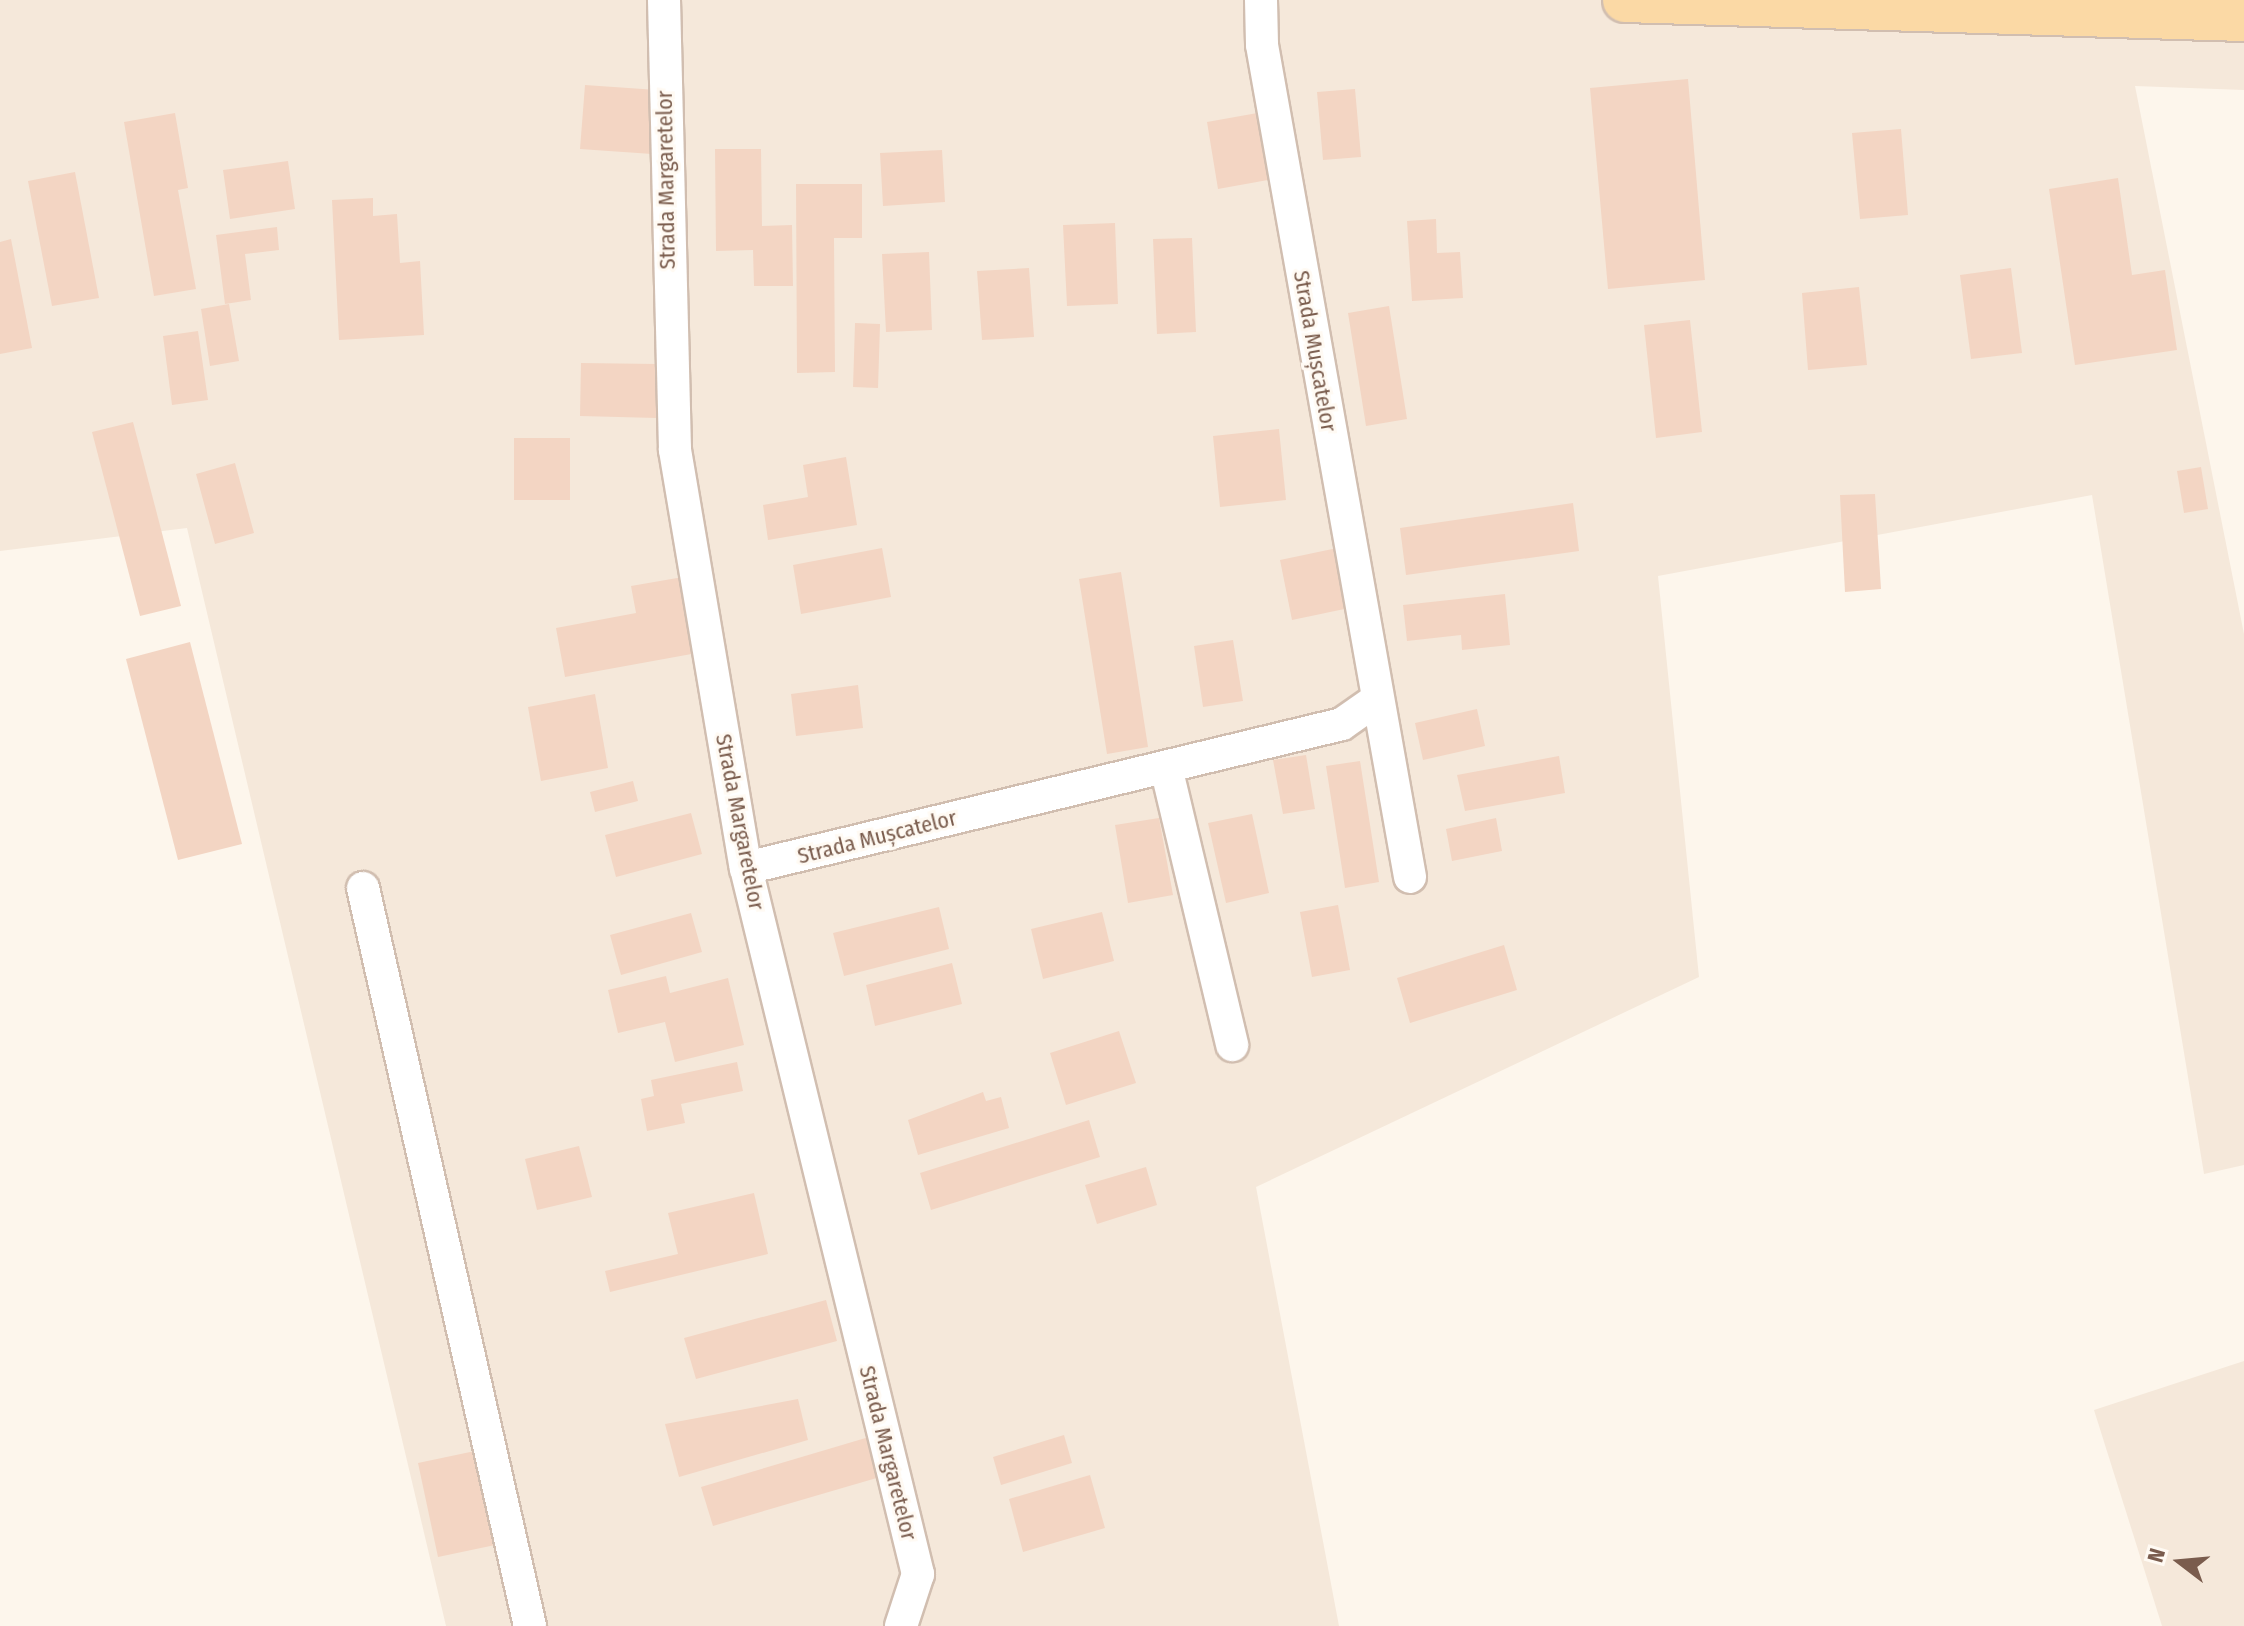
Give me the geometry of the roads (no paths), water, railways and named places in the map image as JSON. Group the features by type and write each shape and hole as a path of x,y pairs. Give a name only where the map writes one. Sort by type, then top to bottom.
{"main road":[{"path":"1625,0 2244,19"}],"street":[{"name":"Strada Margaretelor","path":"664,0 675,450 746,868 918,1574 901,1626"},
{"name":"Strada Mușcatelor","path":"1261,0 1262,45 1375,701 1410,877"},
{"name":"Strada Mușcatelor","path":"746,868 1342,724 1375,701"},
{"path":"1166,767 1232,1045"},
{"path":"363,888 530,1626"}]}
